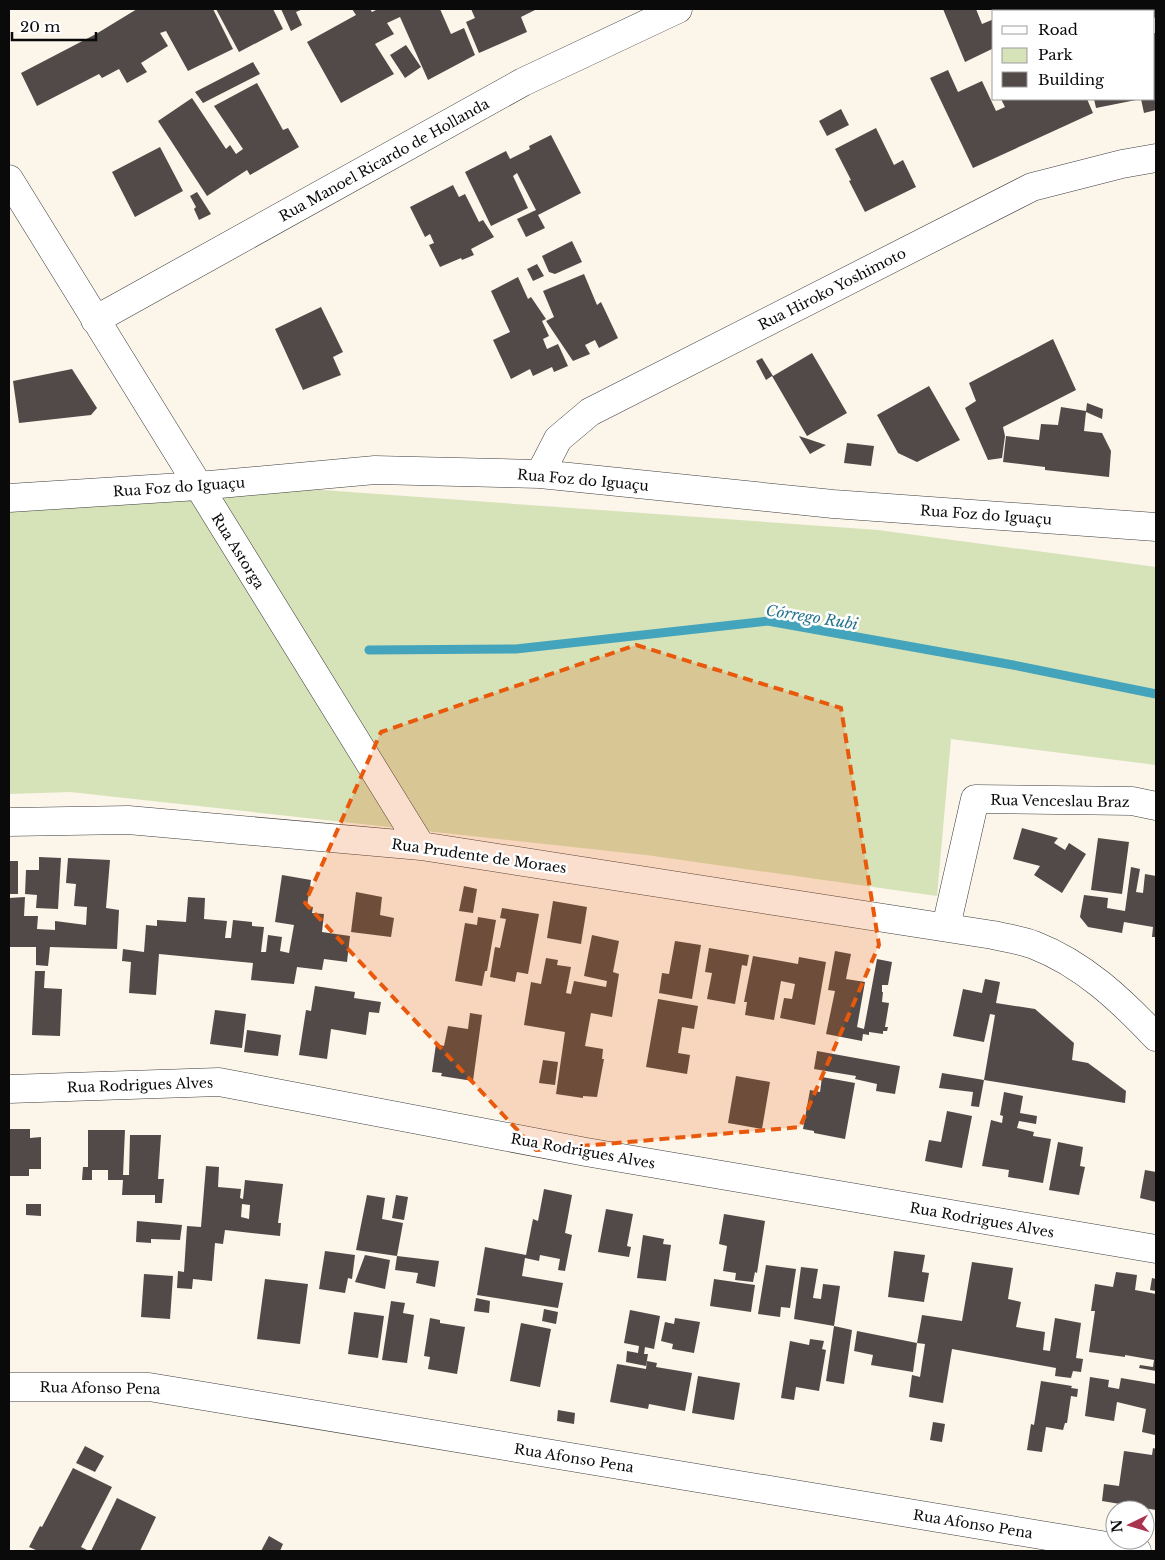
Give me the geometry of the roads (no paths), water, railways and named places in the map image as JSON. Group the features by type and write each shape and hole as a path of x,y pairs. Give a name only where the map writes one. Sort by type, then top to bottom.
{"street":[{"name":"Rua Manoel Ricardo de Hollanda","path":"95,320 523,82 678,9"},
{"name":"Rua Hiroko Yoshimoto","path":"540,474 558,439 590,412 1032,187 1122,164 1156,158"},
{"name":"Rua Astorga","path":"9,179 421,846"},
{"name":"Rua Foz do Iguaçu","path":"9,498 198,486 375,470 540,474 833,504 1156,527"},
{"name":"Rua Venceslau Braz","path":"946,927 975,799 1132,802 1156,806"},
{"name":"Rua Prudente de Moraes","path":"9,822 128,820 421,846 992,934 1024,943 1061,957 1107,990 1156,1037"},
{"name":"Rua Rodrigues Alves","path":"9,1089 219,1082 596,1154 1156,1249"},
{"name":"Rua Afonso Pena","path":"9,1387 149,1387 1136,1551"}],"waterway":[{"name":"Córrego Rubi","path":"369,650 516,649 768,621 1013,665 1156,694"}]}
